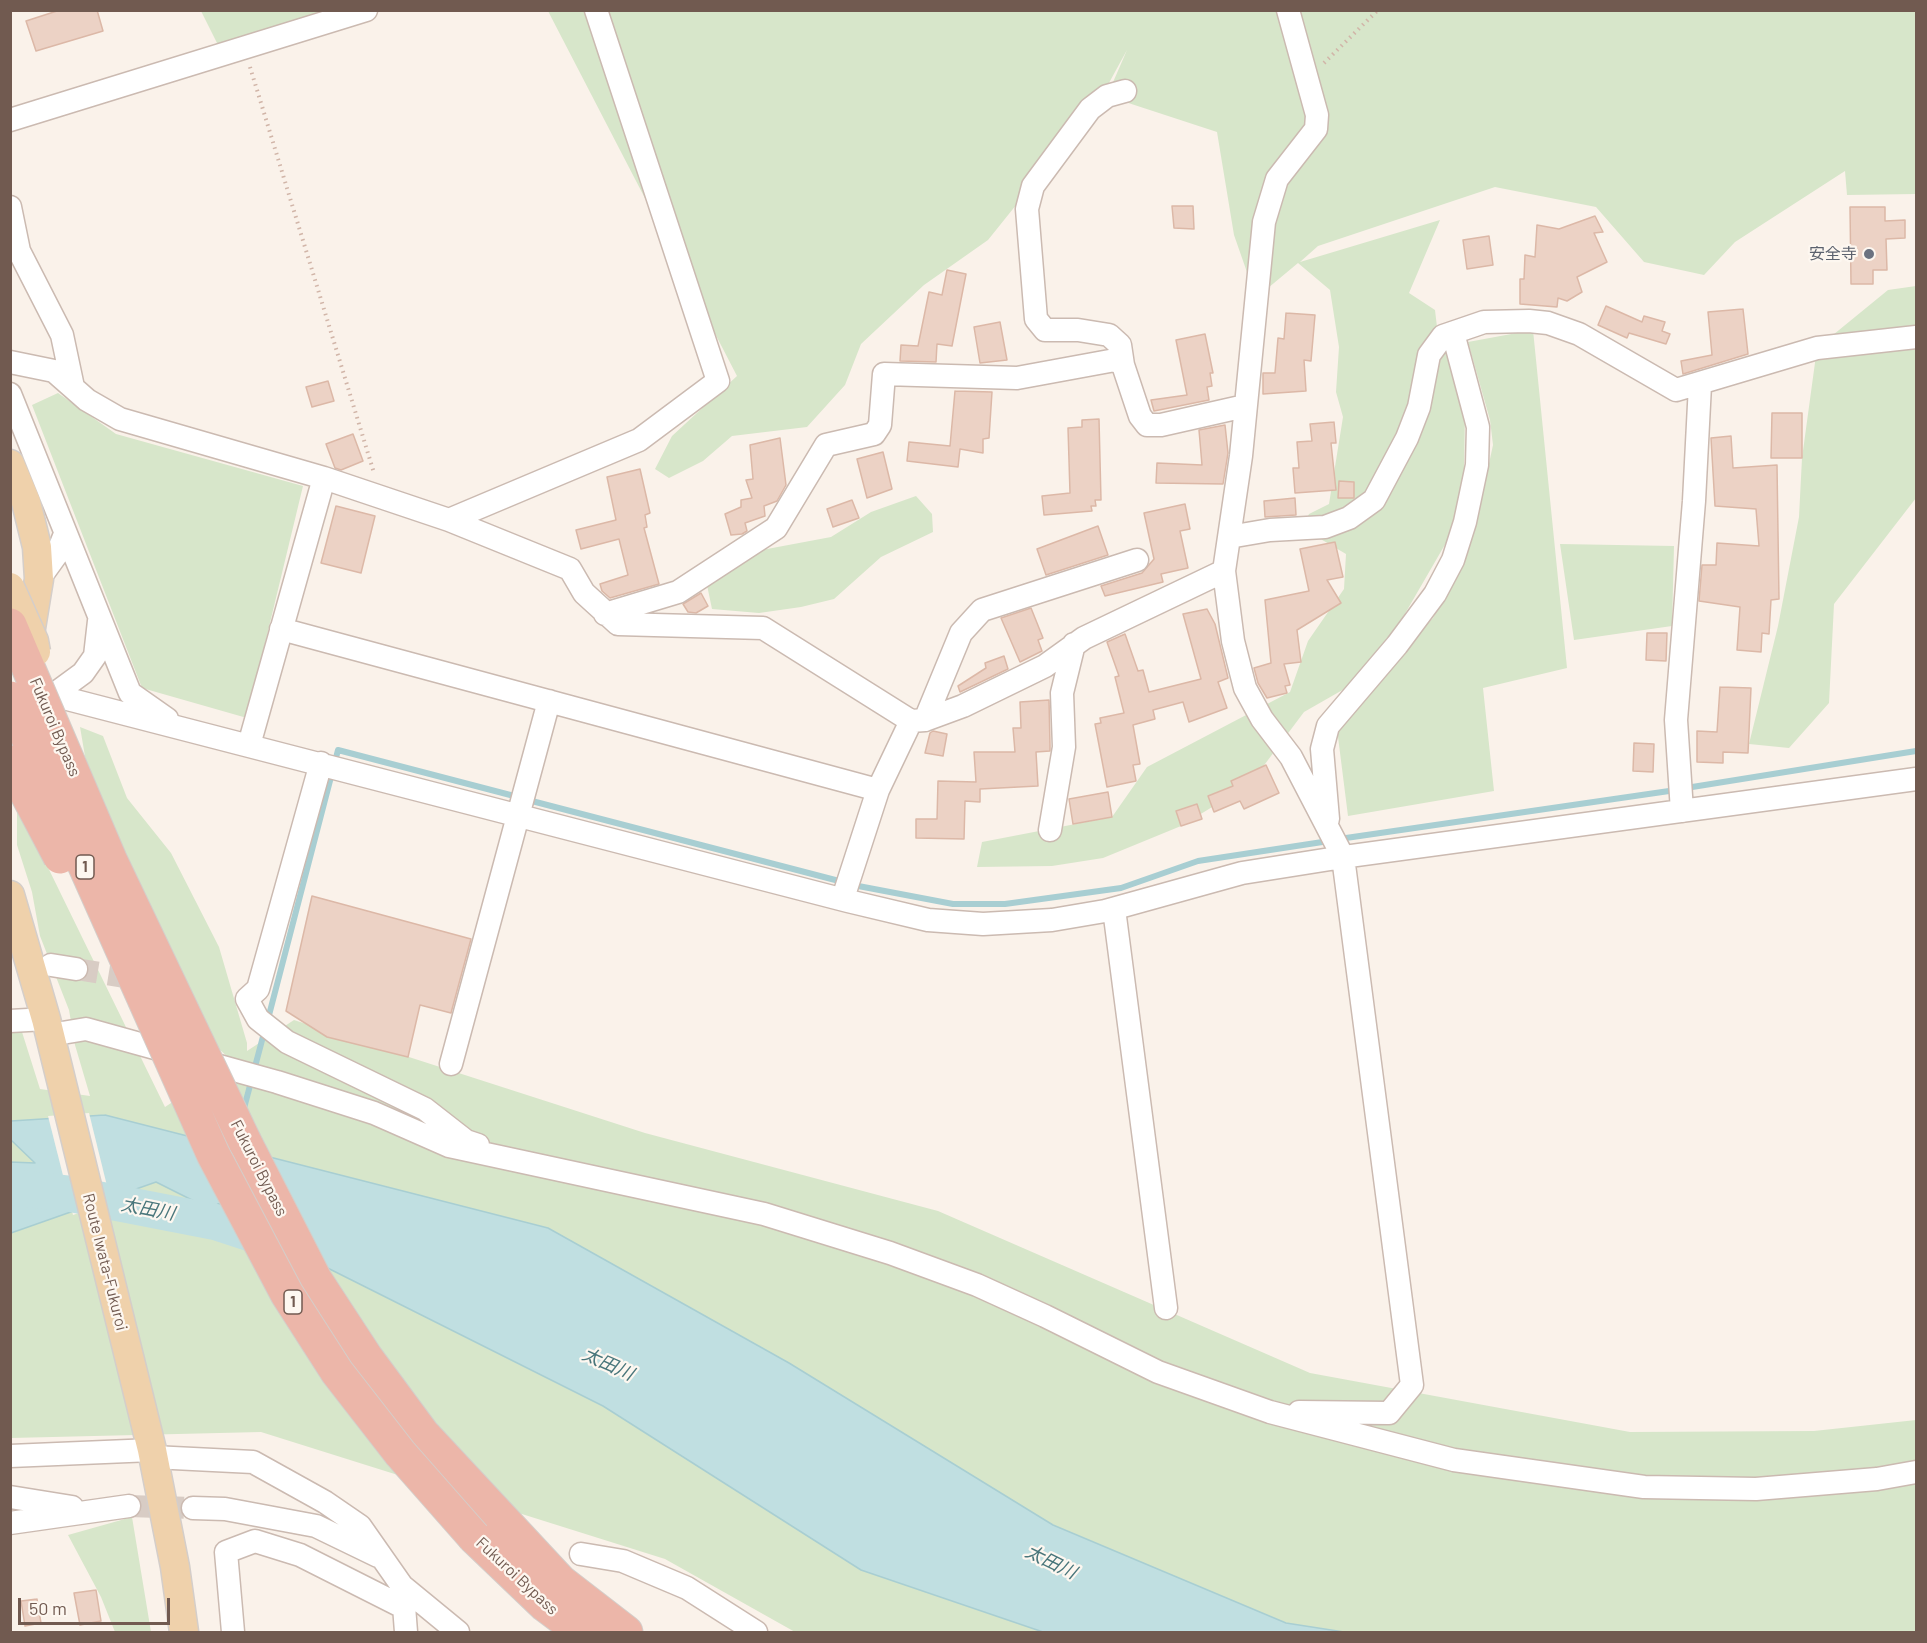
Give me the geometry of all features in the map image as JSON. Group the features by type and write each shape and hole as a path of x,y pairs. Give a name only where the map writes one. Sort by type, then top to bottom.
{"highway":[{"name":"Fukuroi Bypass","path":"10,625 49,700 110,859 244,1142 315,1279 366,1358 423,1434 560,1581 626,1632"},
{"name":"Fukuroi Bypass","path":"10,698 213,1154 287,1294 337,1372 400,1453 474,1537 545,1605 581,1632"},
{"name":"1","path":"10,762 34,812 160,1036"}],"main road":[{"path":"10,464 26,502 37,547 39,579 31,628 10,668"},
{"path":"10,587 34,640 49,700"},
{"name":"Route Iwata-Fukuroi","path":"10,895 50,1035 151,1446 175,1566 184,1632"}],"street":[{"path":"10,120 366,10"},
{"path":"449,520 639,440 718,381 596,10"},
{"path":"1270,1412 1389,1413 1412,1385 1343,857 1291,757 1262,719 1245,688 1233,641 1224,571 1241,456 1264,222 1277,178 1316,129 1317,116 1288,10"},
{"path":"1125,91 1107,96 1090,109 1032,186 1027,209 1036,319 1045,330 1078,330 1109,335 1120,345 1123,365 1140,416 1146,425 1161,425 1245,406"},
{"path":"10,207 19,251 62,335 73,387"},
{"path":"1229,537 1270,530 1325,527 1349,518 1374,500 1393,468 1411,428 1419,406 1429,355 1443,336 1484,322 1519,320 1548,324 1579,334 1676,390 1700,385 1817,348 1917,337"},
{"path":"1329,831 1322,749 1328,726 1396,645 1435,594 1453,560 1465,522 1477,465 1478,427 1453,333"},
{"path":"605,614 678,592 776,528 826,445 874,434 880,425 884,374 1017,378 1103,360 1115,360 1123,365"},
{"path":"10,362 54,371 87,400 120,419 382,497 449,520 570,569 584,593 618,624 763,628 918,721 963,706 1045,666 1074,644 1224,571"},
{"path":"1682,811 1676,720 1694,501 1700,385"},
{"path":"10,394 130,693 178,726"},
{"path":"249,745 324,478"},
{"path":"39,579 57,554 65,534"},
{"path":"843,898 878,790 918,721 961,633 982,610 1137,560"},
{"path":"49,700 83,673 95,656 99,620"},
{"path":"281,629 878,790"},
{"path":"1050,830 1064,747 1062,693 1074,644"},
{"path":"10,685 49,700 178,726 928,920 983,924 1052,920 1114,909 1242,873 1343,857 1917,779"},
{"path":"451,1064 549,701"},
{"path":"321,763 258,989 247,999 258,1019 287,1042 425,1109 466,1141 510,1159"},
{"path":"1114,909 1166,1308"},
{"path":"51,965 76,969"},
{"path":"10,1021 50,1035 86,1029 277,1082 374,1113 449,1146 764,1214 890,1252 1045,1316 1158,1372 1270,1412 1454,1460 1644,1487 1756,1490 1877,1479 1917,1472"},
{"path":"10,1456 151,1446 253,1462 325,1502 360,1527 378,1556"},
{"path":"10,1497 91,1510"},
{"path":"10,1523 129,1506"},
{"path":"193,1508 225,1509 316,1526 378,1556 390,1566 403,1596 406,1632"},
{"path":"233,1632 226,1552 255,1541 300,1555 403,1596 458,1632"},
{"path":"581,1554 623,1561 687,1588 756,1632"}],"path":[{"path":"1306,80 1377,10"},
{"path":"244,49 382,497"}],"green space":[{"path":"201,11 362,11 223,55"},
{"path":"548,11 1916,11 1916,194 1847,195 1845,171 1735,242 1704,275 1644,262 1596,207 1495,187 1318,246 1300,262 1440,220 1409,293 1435,310 1437,327 1465,412 1464,475 1454,529 1399,624 1346,688 1304,712 1250,784 1181,826 1103,858 1052,866 977,867 982,842 1112,817 1147,767 1290,692 1308,641 1344,589 1346,554 1302,528 1309,514 1329,504 1343,417 1336,392 1339,347 1330,290 1298,263 1256,298 1234,235 1217,132 1107,96 1127,50 1098,103 988,240 924,285 861,344 845,385 807,427 732,436 703,461 669,478 655,469 672,436 737,376"},
{"path":"1916,286 1916,498 1834,604 1829,703 1789,748 1749,744 1778,626 1799,517 1802,458 1817,348 1888,290"},
{"path":"1533,330 1567,668 1483,688 1494,791 1348,816 1337,729 1365,689 1433,618 1465,554 1485,482 1493,445 1490,420 1468,342"},
{"path":"58,393 116,434 303,486 247,718 142,688 32,405"},
{"path":"916,496 932,514 933,532 881,557 834,599 801,607 759,613 712,609 707,585 735,555 831,537 871,512"},
{"path":"1560,544 1674,546 1672,626 1574,640"},
{"path":"80,727 103,736 127,798 171,853 219,947 247,1043 247,1051 294,1020 645,1133 938,1211 1310,1373 1630,1432 1814,1431 1916,1420 1916,1632 795,1632 665,1559 261,1432 11,1438 11,1031 22,1032 40,1089 90,1096 75,1045 69,1010 40,936 32,892 17,845 17,804 165,1107 233,1062 217,1047 93,803"},
{"path":"132,1517 151,1632 115,1632 101,1597 68,1535"}],"water":[{"path":"105,1115 548,1228 789,1363 1053,1525 1286,1623 1344,1632 1043,1632 861,1570 603,1406 156,1182 11,1233 10,1162 35,1163 11,1140 11,1121"}],"pier":[{"path":"89,1113 111,1202 73,1215 48,1116"}],"building":[{"path":"60,10 97,10 103,31 36,51 26,21"},
{"path":"1172,206 1193,206 1194,229 1174,228"},
{"name":"安全寺","path":"1850,207 1885,207 1885,221 1905,220 1905,238 1886,239 1887,270 1873,270 1873,284 1851,284"},
{"path":"1595,216 1603,232 1594,233 1607,262 1577,277 1582,292 1567,301 1558,298 1557,307 1520,304 1520,279 1524,279 1525,255 1535,257 1537,225 1559,229"},
{"path":"1489,236 1493,265 1467,269 1463,240"},
{"path":"947,270 966,274 952,346 937,344 936,362 900,361 901,345 918,346 929,292 942,295"},
{"path":"1606,306 1642,322 1644,316 1665,322 1662,331 1670,334 1666,344 1629,333 1627,338 1598,325"},
{"path":"1743,309 1748,354 1683,374 1681,361 1712,355 1708,312"},
{"path":"1286,313 1315,315 1311,361 1304,360 1306,391 1263,394 1263,373 1275,373 1278,338 1284,339"},
{"path":"1000,322 1007,360 980,363 974,327"},
{"path":"1205,334 1213,373 1210,373 1212,386 1207,387 1209,400 1154,411 1151,400 1187,395 1176,340"},
{"path":"328,381 334,401 312,407 306,387"},
{"path":"955,391 992,392 989,438 983,439 983,453 960,449 958,467 907,461 909,442 950,446"},
{"path":"1772,413 1802,413 1802,458 1771,458"},
{"path":"1099,419 1101,500 1095,500 1096,506 1091,506 1092,511 1044,515 1042,496 1070,493 1068,428 1082,427 1082,420"},
{"path":"1334,422 1336,443 1331,443 1336,490 1295,493 1293,468 1299,468 1297,442 1312,441 1310,424"},
{"path":"1225,425 1228,453 1223,484 1156,483 1157,463 1202,465 1199,430"},
{"path":"353,434 363,461 341,470 335,468 326,444"},
{"path":"1731,436 1733,468 1777,465 1779,599 1771,600 1769,634 1762,633 1761,652 1737,650 1740,607 1699,601 1702,565 1716,565 1717,543 1759,546 1756,509 1715,506 1711,438"},
{"path":"780,438 786,485 777,501 764,506 765,516 745,523 747,531 742,534 731,535 725,514 741,507 741,500 752,498 746,480 753,479 750,445"},
{"path":"883,452 892,489 867,498 857,459"},
{"path":"640,469 650,513 645,515 647,527 644,528 659,584 610,598 602,591 600,584 628,575 619,539 581,549 576,530 616,520 607,477"},
{"path":"1339,481 1354,482 1354,498 1338,498"},
{"path":"1295,498 1296,515 1265,517 1264,501"},
{"path":"852,500 859,518 833,527 827,509"},
{"path":"1185,504 1190,529 1180,531 1188,568 1161,574 1163,582 1105,596 1101,586 1142,573 1154,559 1144,513"},
{"path":"336,506 375,516 361,573 321,563"},
{"path":"1098,526 1108,555 1046,575 1037,549"},
{"path":"1335,542 1343,577 1327,580 1341,603 1297,630 1301,662 1284,664 1290,685 1285,686 1287,693 1267,698 1258,683 1254,668 1271,663 1265,600 1309,591 1300,549"},
{"path":"701,593 708,606 696,613 688,612 683,604"},
{"path":"1031,608 1043,638 1038,640 1042,651 1020,662 1001,618"},
{"path":"1207,609 1215,624 1228,678 1218,682 1227,708 1189,722 1183,702 1153,710 1155,719 1133,725 1140,764 1133,765 1136,781 1107,787 1095,724 1101,723 1100,718 1124,713 1115,677 1119,676 1107,642 1125,634 1138,671 1143,670 1149,692 1201,679 1183,614"},
{"path":"1647,633 1667,633 1666,661 1646,660"},
{"path":"1004,656 1008,669 960,692 958,686 986,668 985,663"},
{"path":"1720,687 1751,688 1748,753 1723,752 1723,763 1697,762 1697,731 1717,732"},
{"path":"1049,700 1050,751 1036,752 1038,786 980,789 980,802 965,801 964,839 916,838 916,819 937,819 938,781 976,782 974,752 1015,752 1013,728 1021,728 1020,702"},
{"path":"933,731 947,734 943,756 925,753 930,733"},
{"path":"1634,743 1654,744 1653,772 1633,771"},
{"path":"1266,765 1279,793 1244,809 1240,801 1214,812 1208,796 1233,786 1231,781"},
{"path":"1108,792 1112,817 1073,824 1069,799"},
{"path":"1197,804 1202,819 1181,826 1176,811"},
{"path":"312,896 471,939 451,1013 420,1005 408,1057 327,1037 286,1011"},
{"path":"96,1590 101,1621 80,1625 74,1593"},
{"path":"37,1599 41,1623 25,1626 21,1601"}],"waterway":[{"path":"268,1019 338,750 518,797"},
{"path":"1686,788 1916,751"},
{"path":"1339,839 1676,790"},
{"path":"528,800 843,882"},
{"path":"853,885 953,904 1005,904 1121,888 1198,861 1329,841"},
{"path":"243,1112 265,1029"},
{"name":"太田川","path":"10,1187 71,1194 215,1222 279,1243"},
{"path":"215,1222 219,1206"}],"tunnel":[{"path":"76,969 144,980"},
{"path":"129,1506 193,1508"}],"place":[{"name":"安全寺","path":"1869,254"}]}
